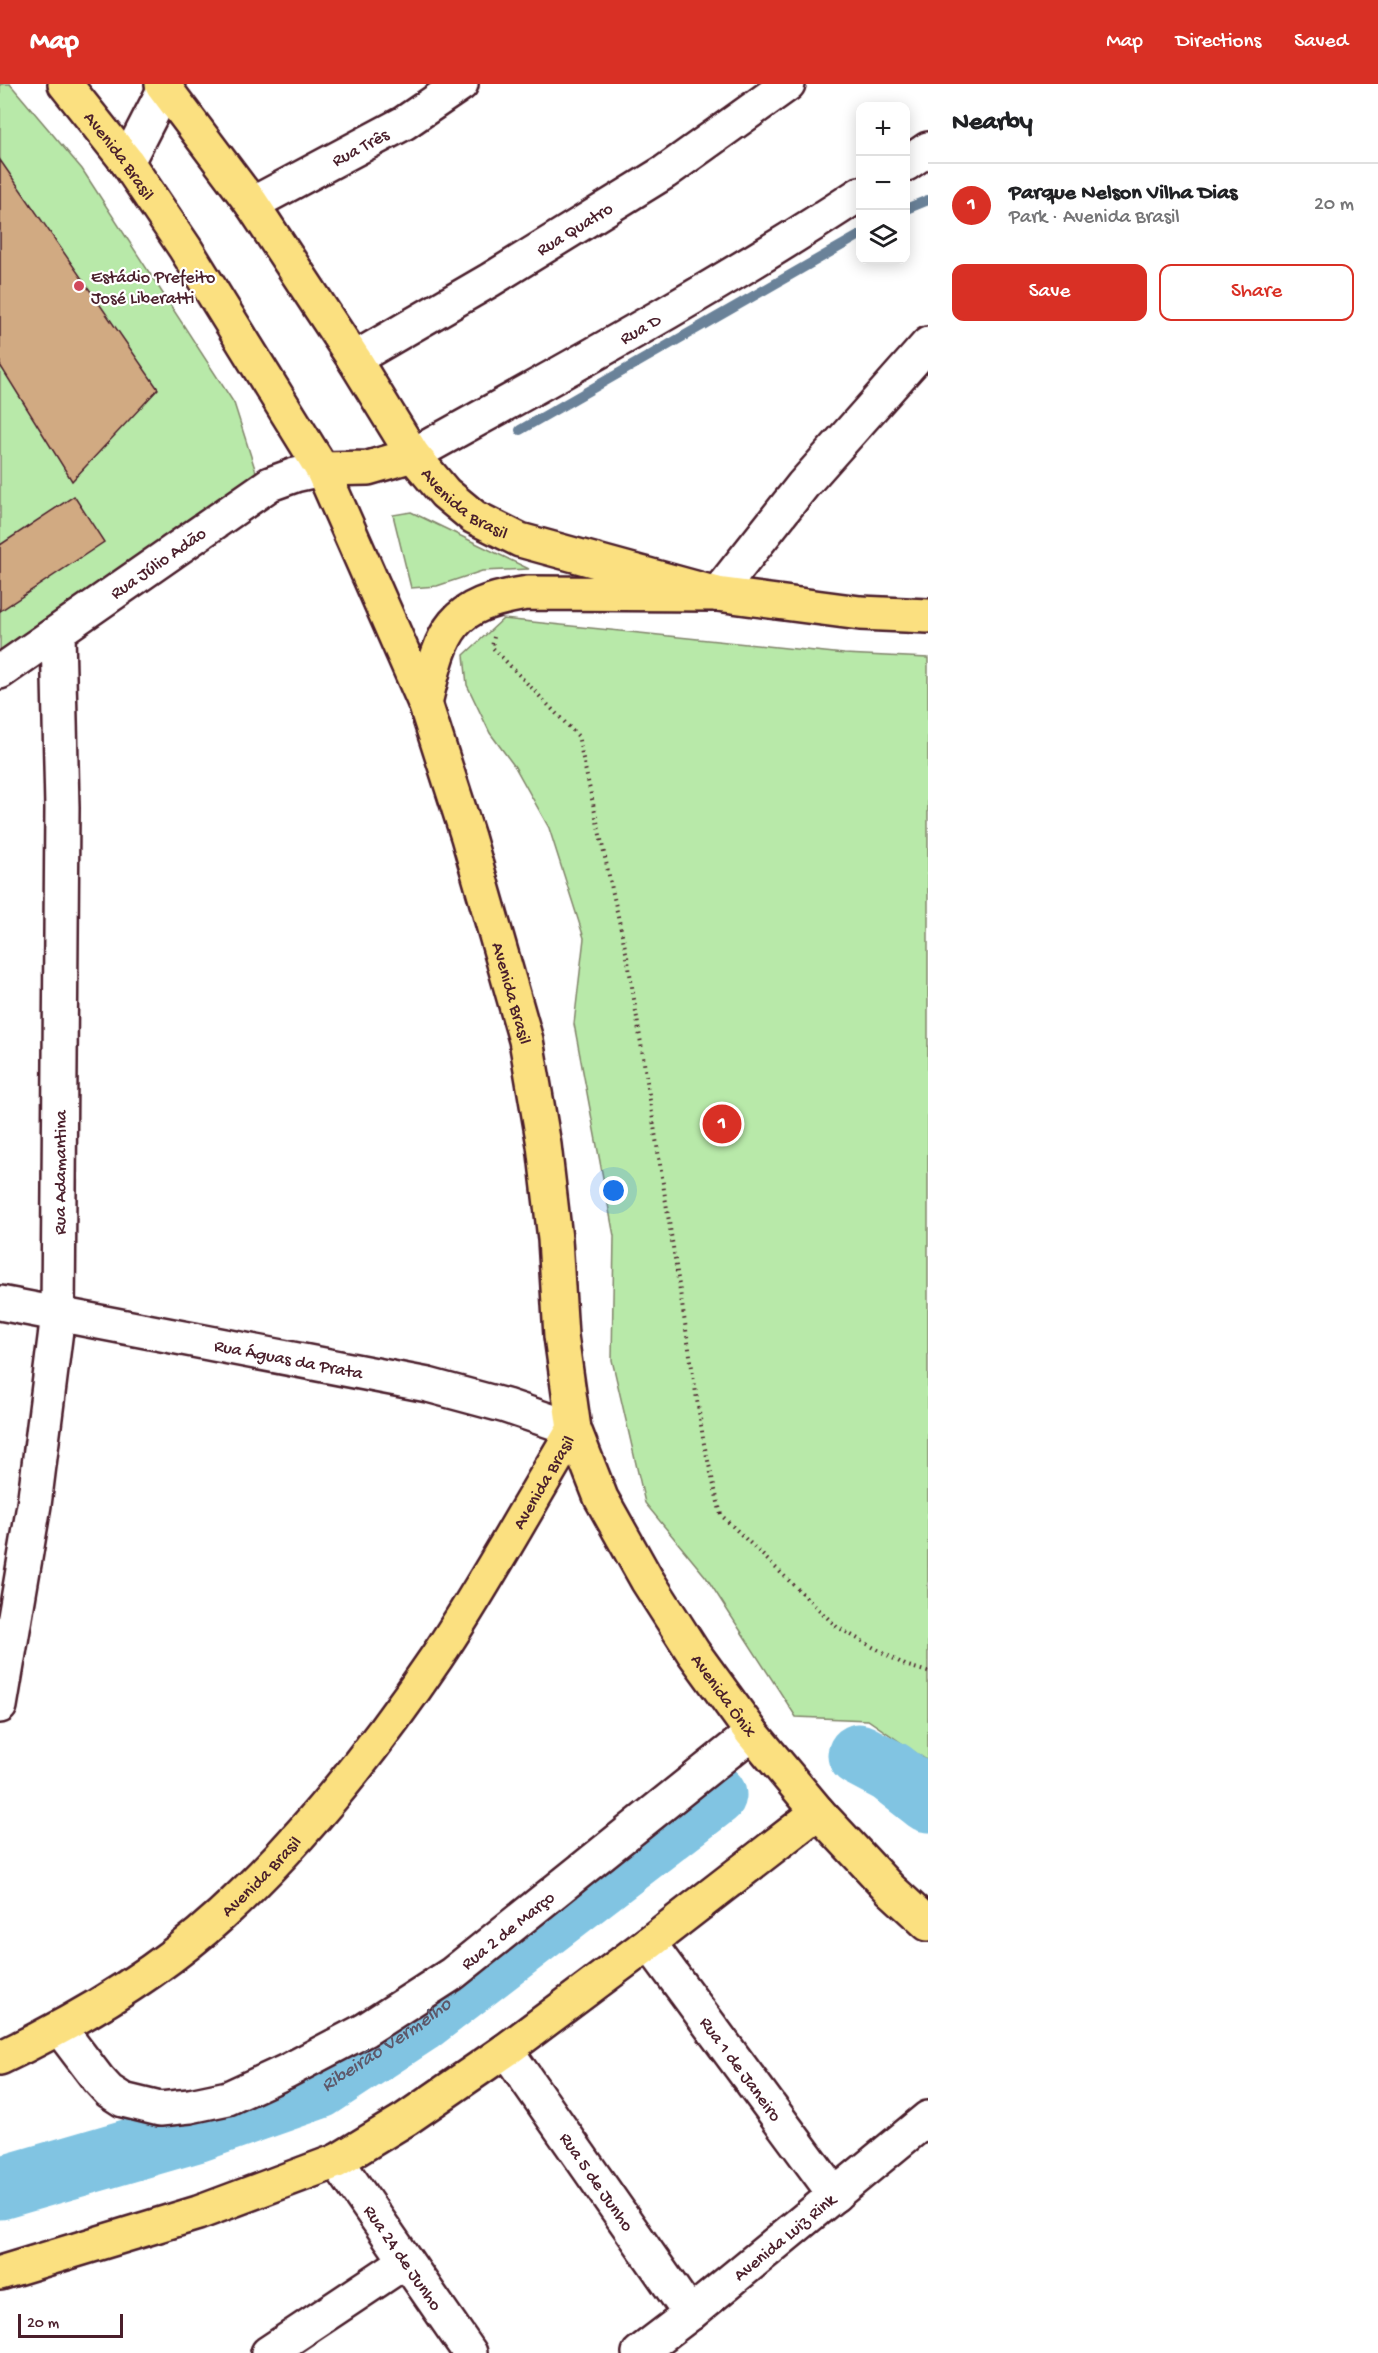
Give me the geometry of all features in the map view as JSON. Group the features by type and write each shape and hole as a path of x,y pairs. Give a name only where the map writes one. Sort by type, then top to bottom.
{"main road":[{"name":"Avenida Brasil","path":"0,2058 60,2029 114,1995 190,1941 220,1916 291,1845 374,1747 437,1657 574,1429 561,1336 555,1239 544,1145 526,1040 468,837 426,703 322,470 128,162 65,84"},
{"name":"Avenida Brasil","path":"165,86 252,204 354,359 413,455 445,493 474,517 520,540 717,594"},
{"path":"322,470 368,468 413,455"},
{"path":"426,703 442,641 453,624 465,612 484,603 508,596 528,593 717,594 860,613 928,616"},
{"name":"Avenida Ônix","path":"574,1429 601,1498 647,1580 693,1652 752,1733 818,1812 890,1889 928,1924"},
{"path":"0,2273 198,2212 337,2161 406,2119 506,2050 818,1812"}],"street":[{"name":"Rua Três","path":"252,204 404,123 461,84"},
{"name":"Rua Quatro","path":"354,359 490,280 665,172 788,84"},
{"path":"128,162 165,86"},
{"path":"910,161 928,149"},
{"name":"Rua D","path":"413,455 606,348 783,245 856,197"},
{"path":"717,594 803,485 928,344"},
{"name":"Rua Júlio Adão","path":"0,672 270,484 294,475 322,470"},
{"name":"Rua Adamantina","path":"0,1706 34,1505 58,1314 62,808 58,633"},
{"name":"Rua Águas da Prata","path":"0,1303 428,1385 506,1406 574,1429"},
{"name":"Rua 2 de Março","path":"60,2029 98,2079 109,2091 123,2100 160,2109 190,2106 228,2098 287,2071 365,2030 452,1974 752,1733"},
{"name":"Rua 1 de Janeiro","path":"649,1943 835,2195"},
{"name":"Rua 5 de Junho","path":"506,2050 690,2314"},
{"name":"Avenida Luiz Rink","path":"639,2353 690,2314 928,2118"},
{"name":"Rua 24 de Junho","path":"337,2161 470,2353"},
{"path":"268,2353 406,2260"}],"path":[{"path":"495,636 492,647 578,736 628,961 704,1444 721,1515 837,1627 905,1665 928,1672"}],"green space":[{"name":"Estádio Prefeito José Liberatti","path":"0,84 10,84 82,169 234,403 256,472 135,562 0,653"},
{"path":"411,512 529,569 482,571 437,586 411,588 393,515"},
{"path":"503,619 844,654 928,658 928,1761 868,1720 796,1717 706,1577 645,1503 612,1360 614,1236 574,1024 584,938 549,828 515,767 490,733 467,685 464,655"}],"building":[{"path":"0,160 158,389 72,481 0,365"},
{"path":"74,496 104,542 0,611 0,545"}],"waterway":[{"path":"910,207 928,200"},
{"path":"520,430 856,237"},
{"name":"Ribeirão Vermelho","path":"859,1755 891,1772 928,1801"},
{"name":"Ribeirão Vermelho","path":"0,2188 196,2131 320,2087 419,2022 715,1795"}],"place":[{"name":"Estádio Prefeito José Liberatti","path":"79,286"},
{"name":"Parque Nelson Vilha Dias","path":"722,1124"}]}
